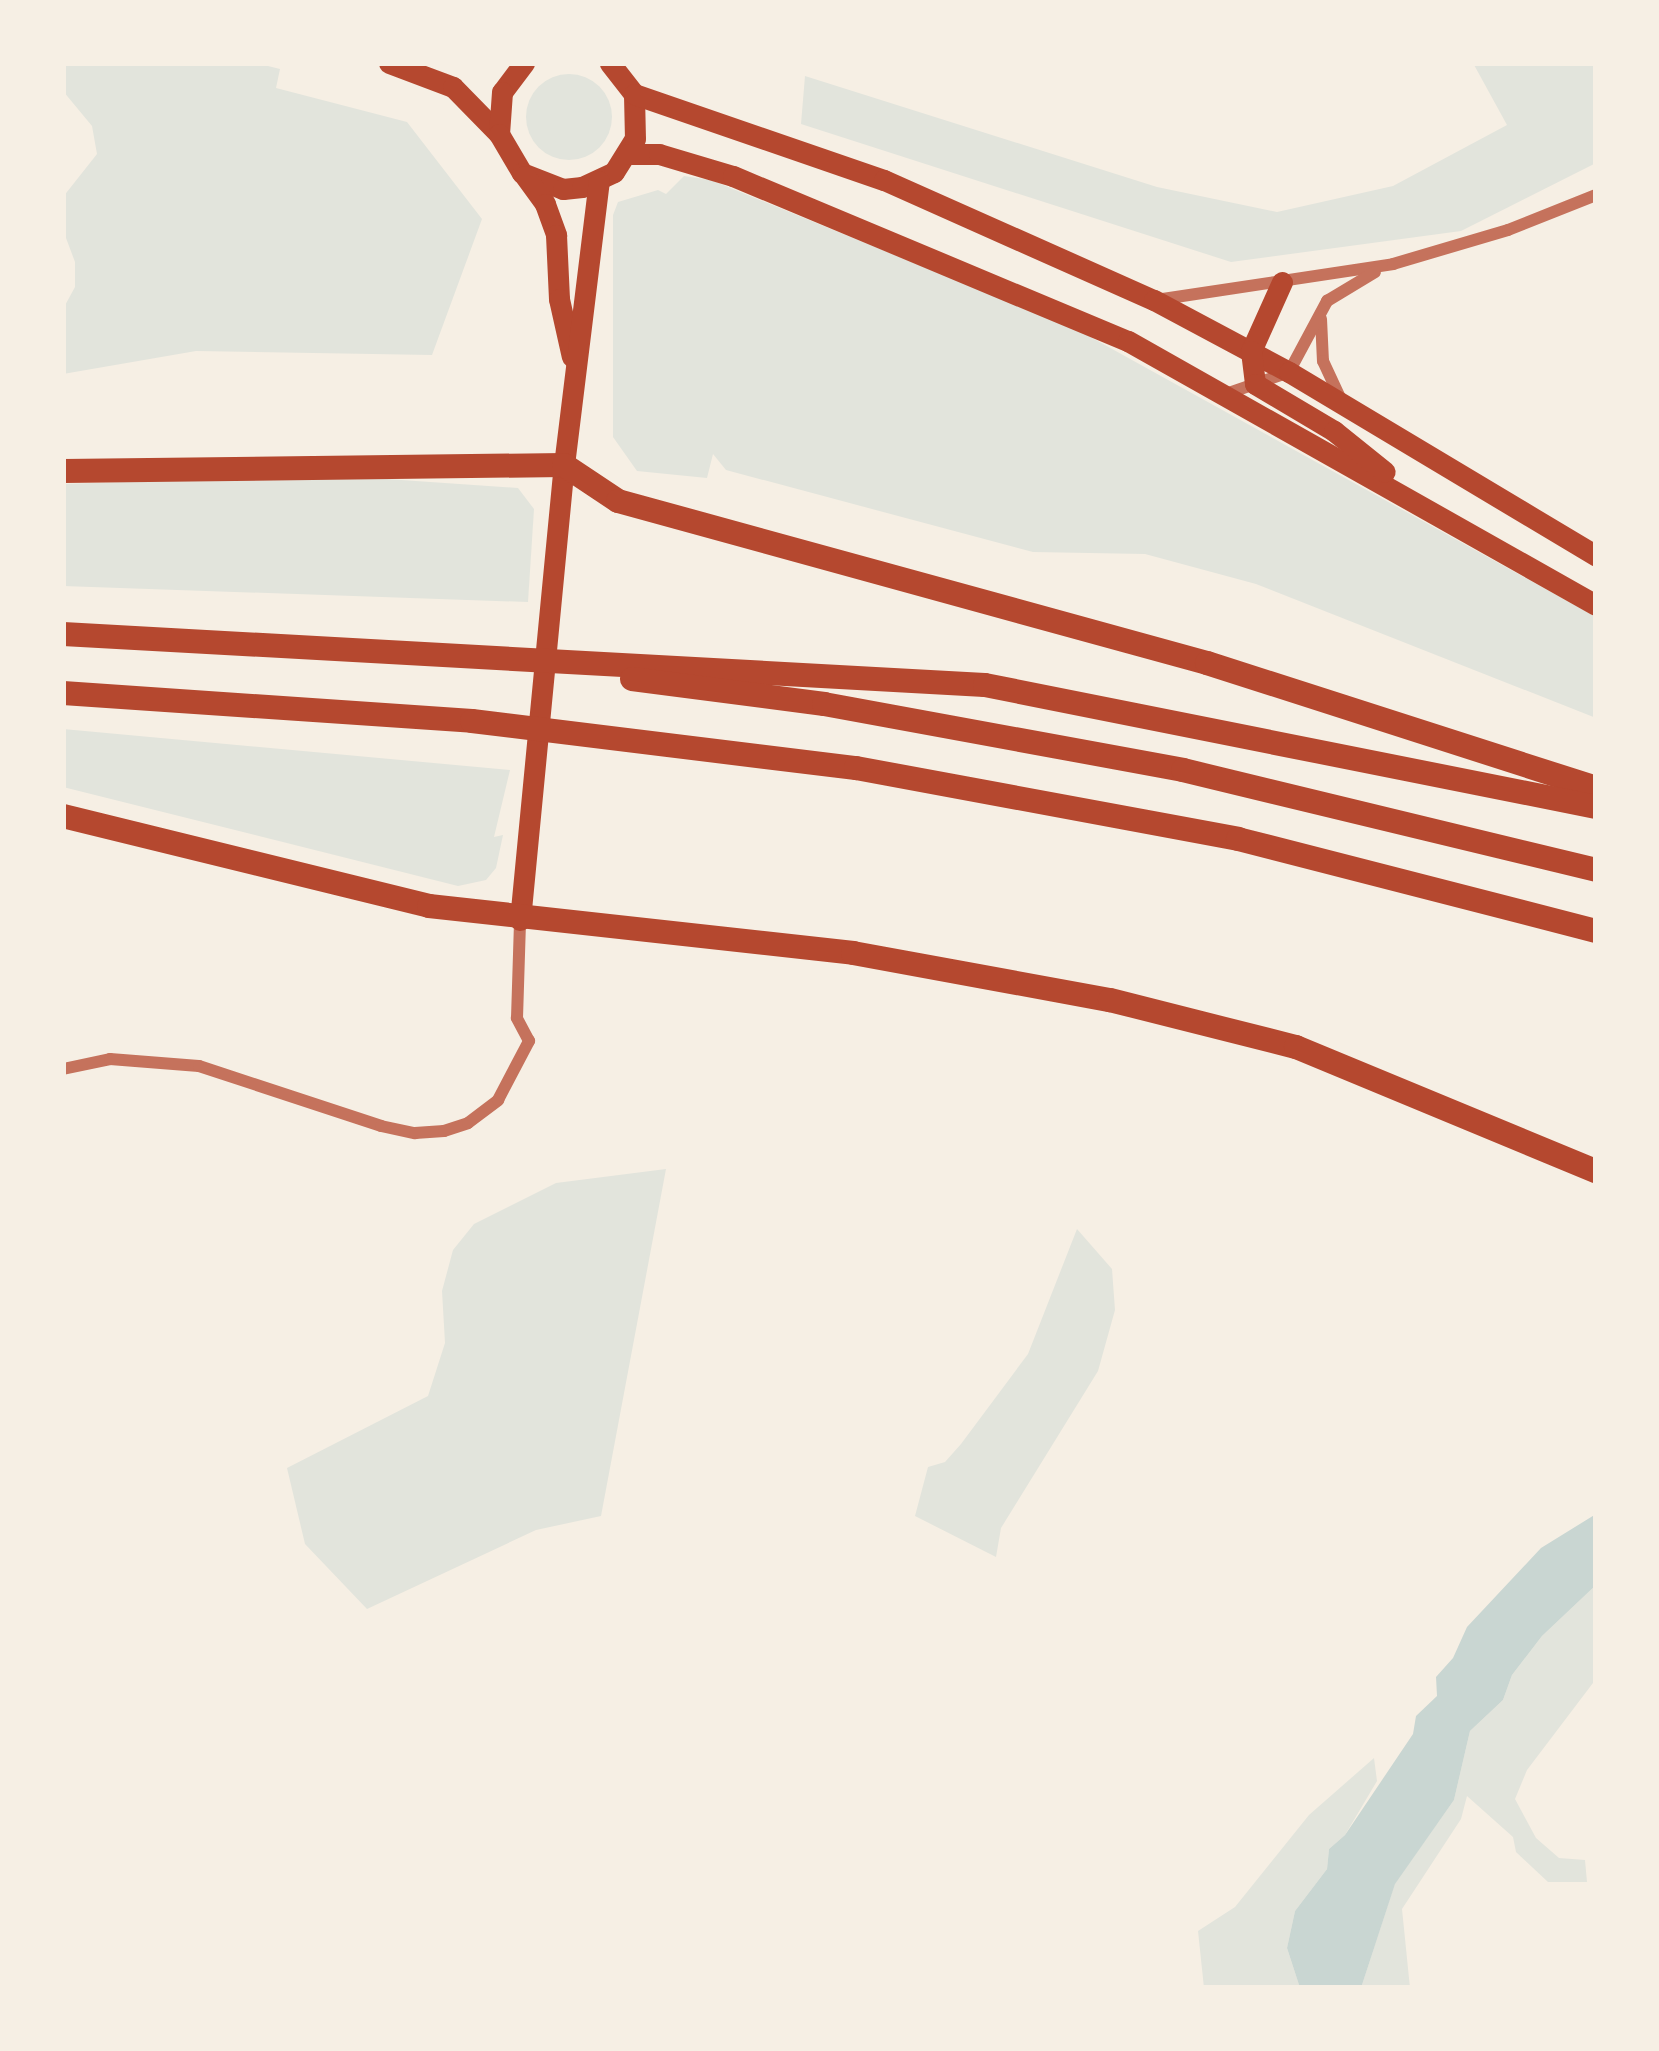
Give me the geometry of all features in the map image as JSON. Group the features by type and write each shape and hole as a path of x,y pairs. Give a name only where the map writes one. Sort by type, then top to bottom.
{"highway":[{"path":"63,471 564,466 618,502 1207,662 1596,788"},
{"path":"63,634 985,685 1596,806"},
{"path":"199,641 584,674 824,704 1204,774 1596,870"},
{"path":"63,693 472,721 856,768 1238,839 1596,931"},
{"path":"63,816 429,906 520,920 854,953 1110,1000 1296,1047 1596,1171"},
{"path":"1411,881 1596,945"}],"main road":[{"path":"389,63 453,87 499,134 544,204 556,235 559,299 575,369"},
{"path":"499,134 502,92 523,63"},
{"path":"523,172 563,189 599,181 629,154 638,116 634,94 610,63"},
{"path":"634,94 884,180 1154,300 1289,372 1596,556"},
{"path":"629,154 659,154 733,176 886,236 1128,341 1596,605"},
{"path":"520,920 564,466 599,181"},
{"path":"1282,281 1251,351 1255,384 1334,431 1437,514"}],"street":[{"path":"1226,394 1289,372 1321,311 1349,283 1596,195"},
{"path":"1154,300 1393,265"},
{"path":"1321,311 1323,361 1343,404"},
{"path":"63,1069 110,1059 199,1066 381,1126 415,1133 444,1131 468,1123 498,1100 529,1041 518,1018 520,920"}],"shaded area":[{"path":"63,63 256,63 280,69 276,88 407,122 482,219 432,355 196,351 63,374 63,309 75,287 75,262 63,230 63,197 97,154 92,126 63,91"},
{"path":"1473,63 1596,63 1596,163 1461,231 1231,262 801,124 805,76 1157,187 1277,212 1393,186 1507,125"},
{"path":"569,74 600,86 612,117 600,148 569,160 538,148 526,117 538,86"},
{"path":"684,176 711,180 1076,329 1596,617 1596,718 1256,584 1145,554 1033,552 726,470 713,454 707,478 637,471 613,437 613,215 618,202 658,190 666,194"},
{"path":"329,475 518,488 534,509 528,602 63,586 63,484"},
{"path":"63,729 510,770 494,837 503,835 496,868 486,880 458,886 63,787"},
{"path":"666,1169 601,1516 536,1530 367,1609 305,1544 287,1468 428,1396 445,1343 442,1291 453,1250 474,1224 556,1183"},
{"path":"1077,1229 1112,1269 1115,1310 1098,1371 1001,1528 996,1557 915,1516 928,1467 945,1462 961,1444 1028,1354"},
{"path":"1596,1514 1596,1585 1542,1636 1512,1675 1503,1700 1470,1731 1454,1800 1395,1884 1361,1988 1300,1988 1287,1948 1295,1911 1327,1869 1329,1849 1345,1835 1413,1734 1416,1716 1437,1696 1436,1677 1453,1658 1467,1627 1541,1548"},
{"path":"1596,1585 1596,1679 1527,1770 1515,1799 1536,1838 1559,1858 1585,1860 1587,1882 1548,1882 1516,1852 1513,1837 1467,1796 1461,1819 1402,1909 1410,1988 1361,1988 1395,1883 1454,1800 1470,1731 1503,1700 1512,1675 1542,1636"},
{"path":"1374,1758 1377,1781 1345,1835 1329,1849 1327,1869 1295,1911 1287,1948 1300,1988 1204,1988 1198,1931 1235,1907 1309,1815"}]}
